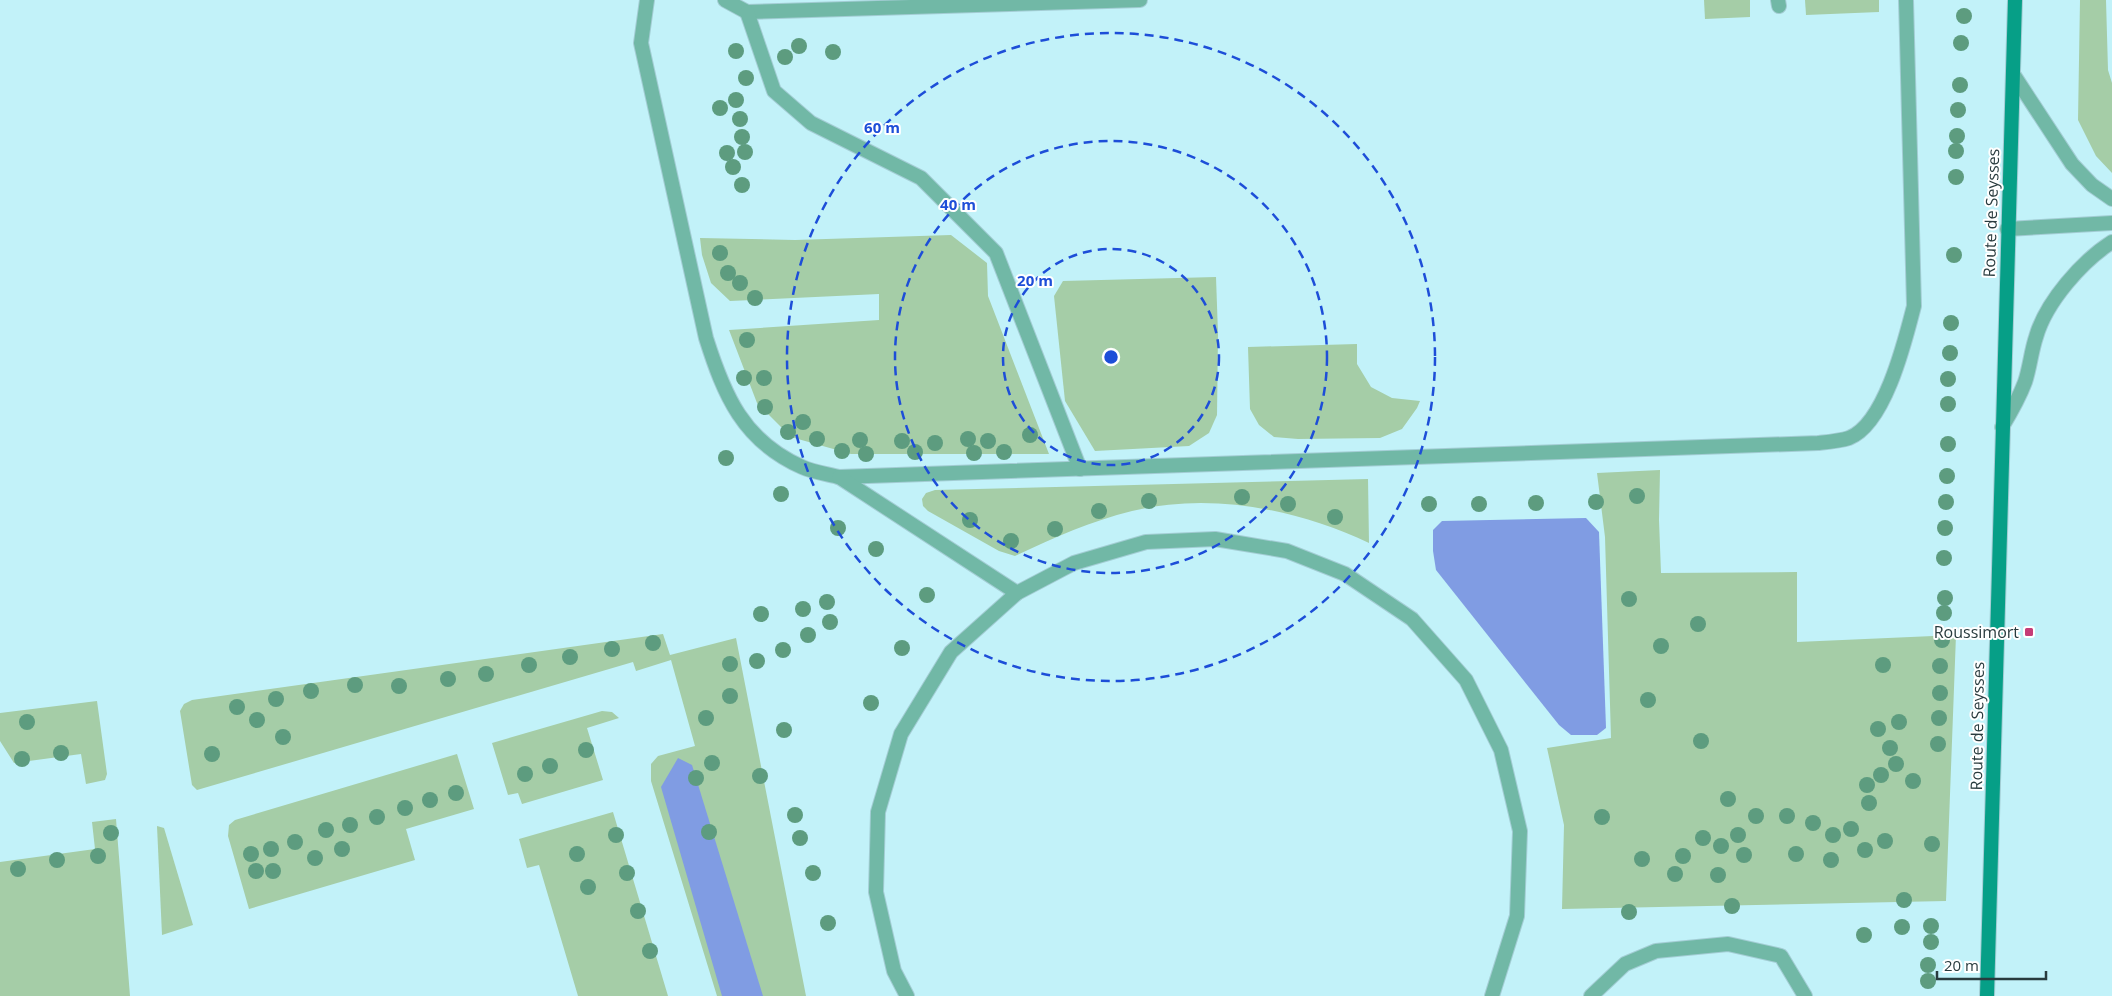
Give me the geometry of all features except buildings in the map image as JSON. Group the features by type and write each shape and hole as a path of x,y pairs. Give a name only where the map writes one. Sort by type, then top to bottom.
{"main road":[{"name":"Route de Seysses","path":"1987,996 2007,229 2015,0"}],"street":[{"path":"647,0 640,43 706,338 717,373 731,404 748,427 767,444 802,467 839,477 1818,443 1850,438 1873,418 1889,386 1905,340 1914,306 1906,0"},
{"path":"725,0 747,12 1140,0"},
{"path":"747,12 774,92 811,123 921,178 996,253 1080,469"},
{"path":"2012,74 2072,164 2092,185 2112,199"},
{"path":"2007,229 2112,223"},
{"name":"Route de Seysses","path":"2002,427 2019,398 2036,336 2051,304 2082,266 2112,242"},
{"path":"839,477 1017,593"},
{"path":"907,996 894,971 876,892 878,812 901,734 951,652 1017,593 1074,563 1146,542 1215,539 1287,551 1345,574 1412,619 1466,680 1502,750 1520,831 1517,916 1492,996"},
{"path":"1591,996 1625,964 1656,951 1728,944 1781,956 1805,996"}],"green space":[{"path":"1704,0 1750,0 1750,17 1705,19"},
{"path":"1805,0 1879,0 1879,12 1806,15"},
{"path":"2080,0 2106,0 2108,70 2112,83 2112,173 2096,156 2078,120"},
{"path":"951,235 987,263 988,296 1049,454 851,454 791,437 757,403 729,330 879,320 879,294 730,301 711,283 702,255 700,238 795,240"},
{"path":"1216,277 1218,334 1217,415 1209,433 1189,446 1095,451 1065,401 1054,296 1063,281"},
{"path":"1357,344 1357,364 1371,387 1392,398 1420,401 1402,429 1380,438 1298,439 1274,437 1259,425 1250,409 1248,347"},
{"path":"1660,470 1661,573 1797,572 1797,642 1956,635 1946,901 1562,909 1564,825 1547,748 1611,738 1605,537 1597,473"},
{"path":"1368,479 1369,543 1341,531 1283,513 1253,507 1193,503 1162,506 1117,515 1072,530 1015,556 999,551 928,511 923,506 922,499 926,493 935,490"},
{"path":"663,634 670,655 736,638 806,996 717,996 651,781 651,764 658,756 695,746 671,660 636,671 633,662 197,790 192,785 180,711 184,704 192,700"},
{"path":"97,701 107,774 105,780 86,784 81,754 14,763 0,741 0,713"},
{"path":"602,711 612,712 619,718 587,728 603,780 522,804 518,793 508,795 492,743"},
{"path":"457,754 474,809 406,829 415,860 249,909 228,836 229,825 235,820"},
{"path":"613,812 668,996 578,996 539,865 527,868 519,839"},
{"path":"116,819 130,996 0,996 0,862 95,849 92,822"},
{"path":"157,826 164,828 193,925 162,935"}],"water":[{"path":"1586,518 1599,532 1606,728 1597,735 1571,735 1559,725 1436,570 1433,551 1433,530 1442,521"},
{"path":"678,758 692,765 763,996 722,996 661,787"}],"place":[{"name":"Roussimort","path":"2029,632"}]}
